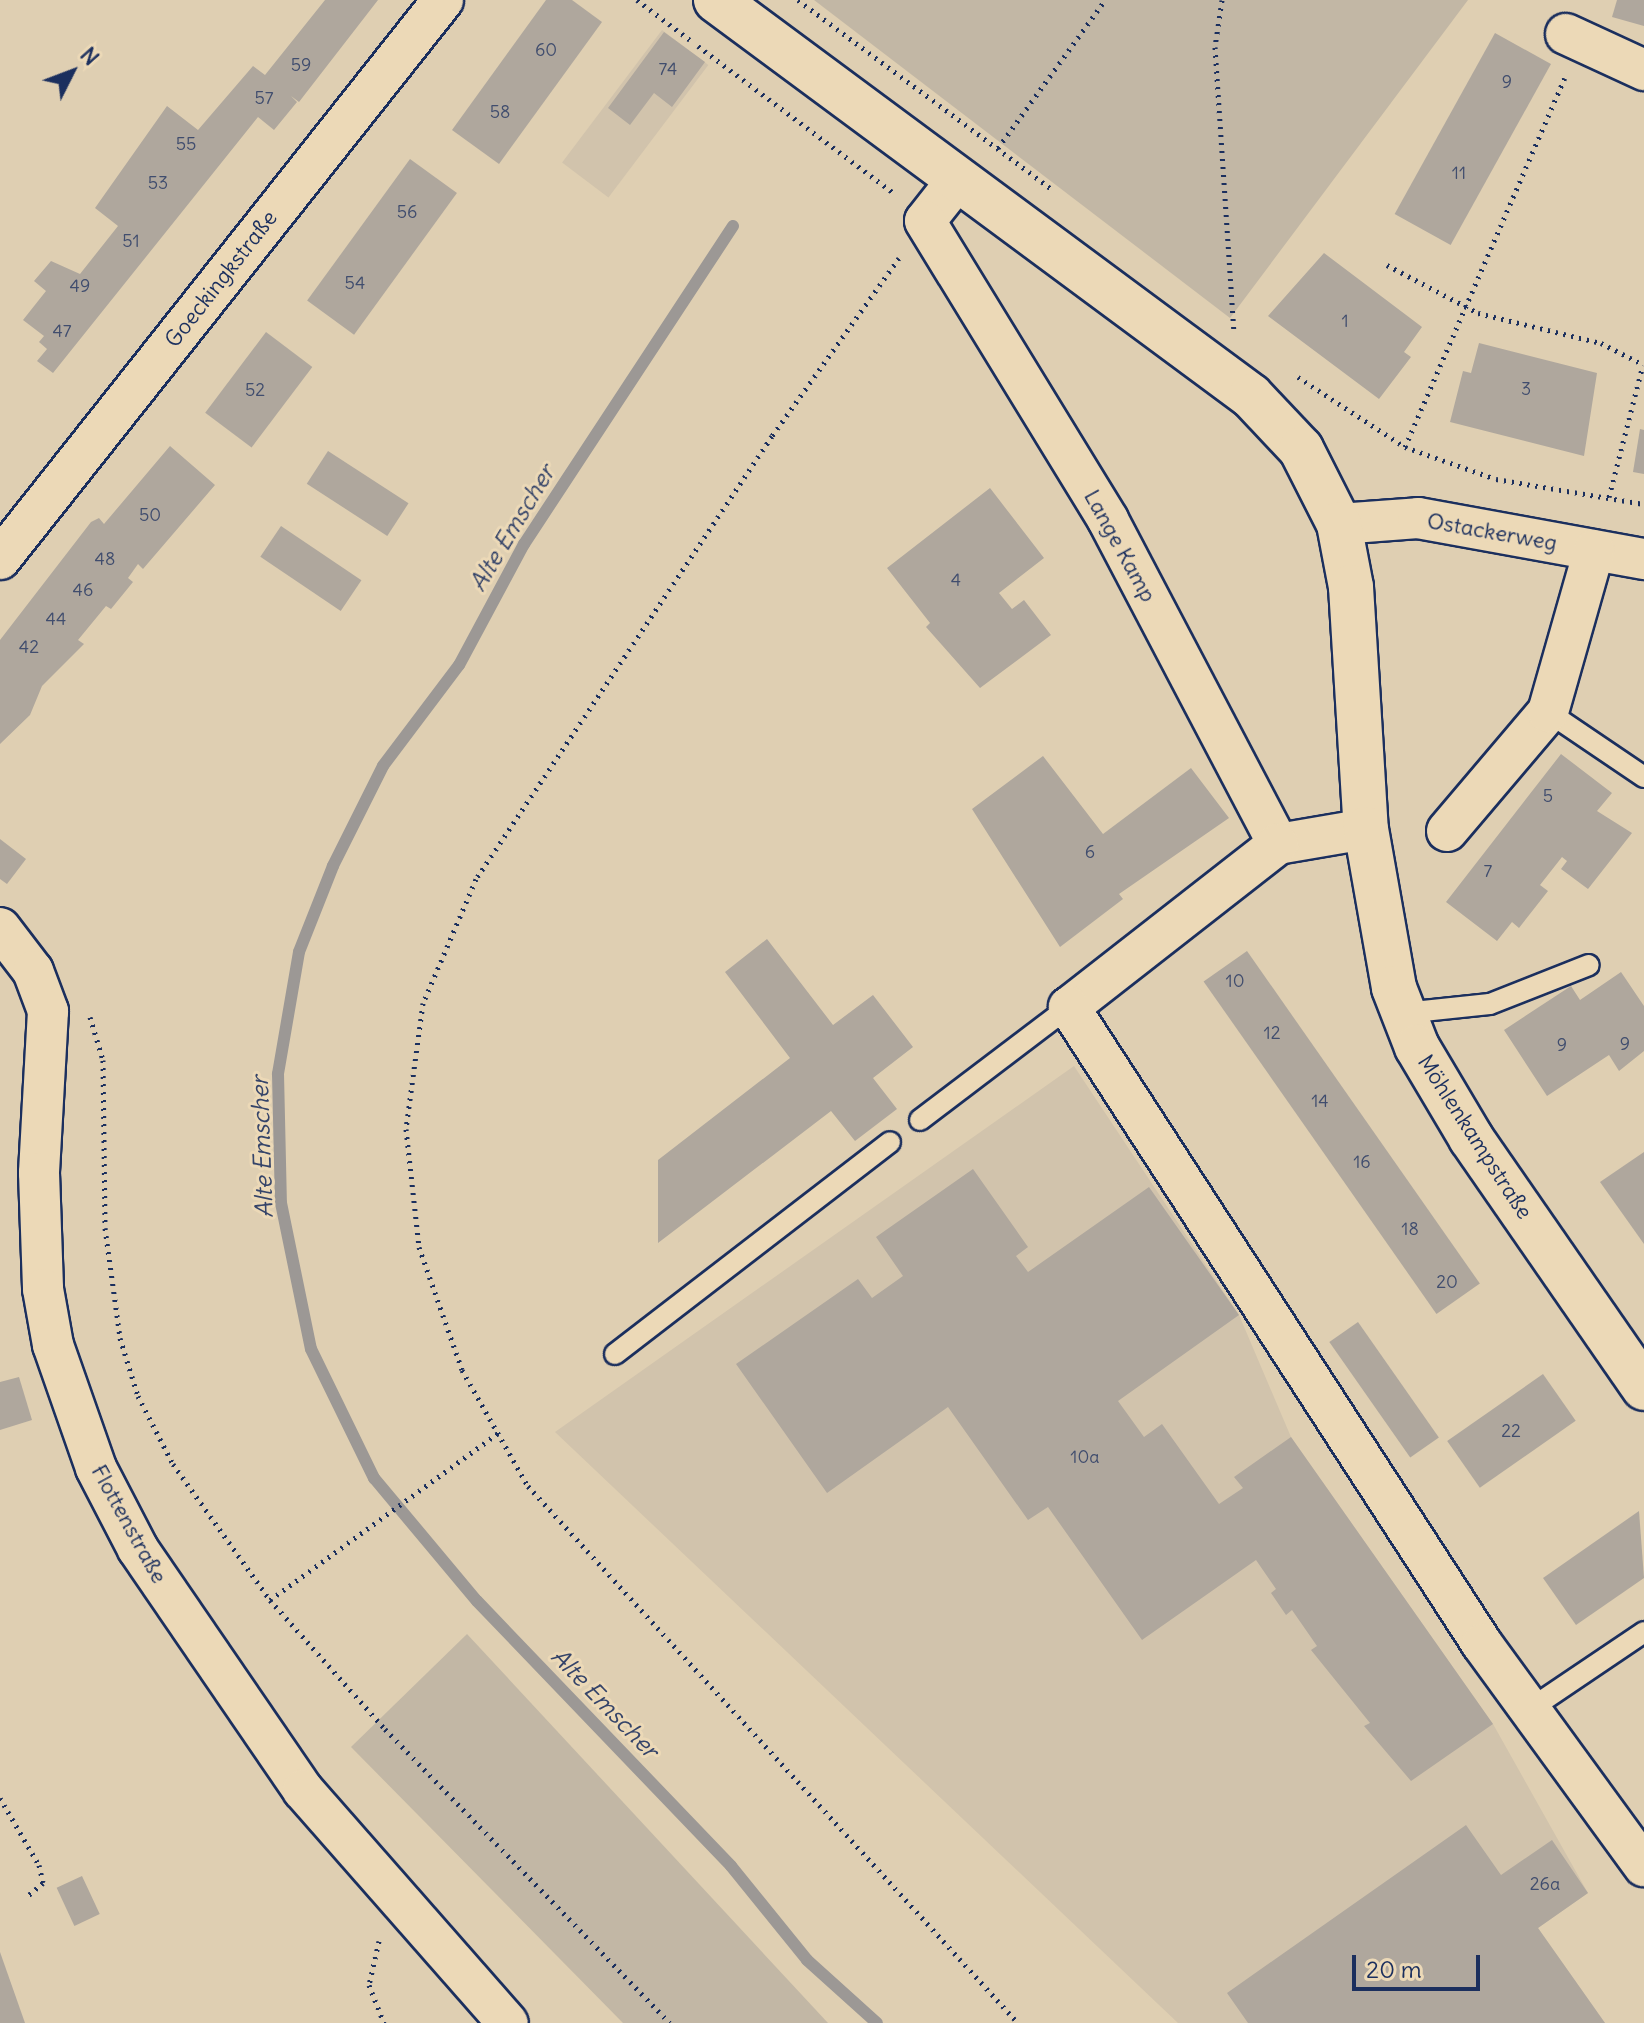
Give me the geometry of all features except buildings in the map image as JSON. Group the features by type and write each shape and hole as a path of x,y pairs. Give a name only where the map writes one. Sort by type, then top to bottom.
{"street":[{"name":"Goeckingkstraße","path":"0,559 443,0"},
{"path":"716,0 955,183 1251,396 1301,449 1339,524"},
{"path":"1575,37 1644,70"},
{"path":"925,221 955,183"},
{"name":"Lange Kamp","path":"925,221 1108,520 1278,844"},
{"name":"Ostackerweg","path":"1339,524 1418,518 1644,559"},
{"name":"Möhlenkampstraße","path":"1339,524 1359,656 1366,829 1380,926 1404,1013 1471,1138 1644,1388"},
{"path":"1447,831 1548,712 1594,550"},
{"path":"1366,829 1278,844 1069,1007 1482,1644 1533,1707 1644,1866"},
{"name":"Flottenstraße","path":"0,928 33,971 48,1011 39,1173 43,1289 53,1345 96,1468 138,1549 248,1715 402,1910 508,2023"}],"lane":[{"path":"1548,712 1644,777"},
{"path":"1404,1013 1490,1004 1589,965"},
{"path":"920,1120 1069,1007"},
{"path":"615,1354 890,1142"},
{"path":"1533,1707 1644,1632"}],"path":[{"path":"637,0 925,221 772,436 476,879 423,1003 406,1129 419,1247 462,1370 528,1486 1018,2023"},
{"path":"798,0 1063,198"},
{"path":"955,183 998,148 1105,0"},
{"path":"1222,0 1215,47 1234,329 1251,396"},
{"path":"1405,447 1575,37"},
{"path":"1387,265 1465,306 1601,343 1644,365 1609,497"},
{"path":"1222,320 1246,339"},
{"path":"1283,366 1405,447 1496,479 1644,504"},
{"path":"82,1001 103,1060 105,1228 129,1367 173,1464 270,1600 385,1729 670,2023"},
{"path":"270,1600 455,1460 498,1433"},
{"path":"0,1798 39,1865 43,1883 25,1898"},
{"path":"384,2023 373,2000 370,1967 381,1936 402,1910"}],"shaded area":[{"path":"814,0 1468,0 1230,318"},
{"path":"662,30 708,65 608,197 562,163"},
{"path":"1074,1066 1239,1315 1291,1437 1493,1724 1588,1893 1538,1928 1605,2023 1178,2023 555,1432"},
{"path":"467,1634 828,2023 623,2023 351,1747"}],"waterway":[{"name":"Alte Emscher","path":"733,226 524,544 459,665 383,766 333,866 299,952 278,1074 281,1203 311,1349 374,1478 477,1601 731,1866 807,1960 877,2023"}]}
